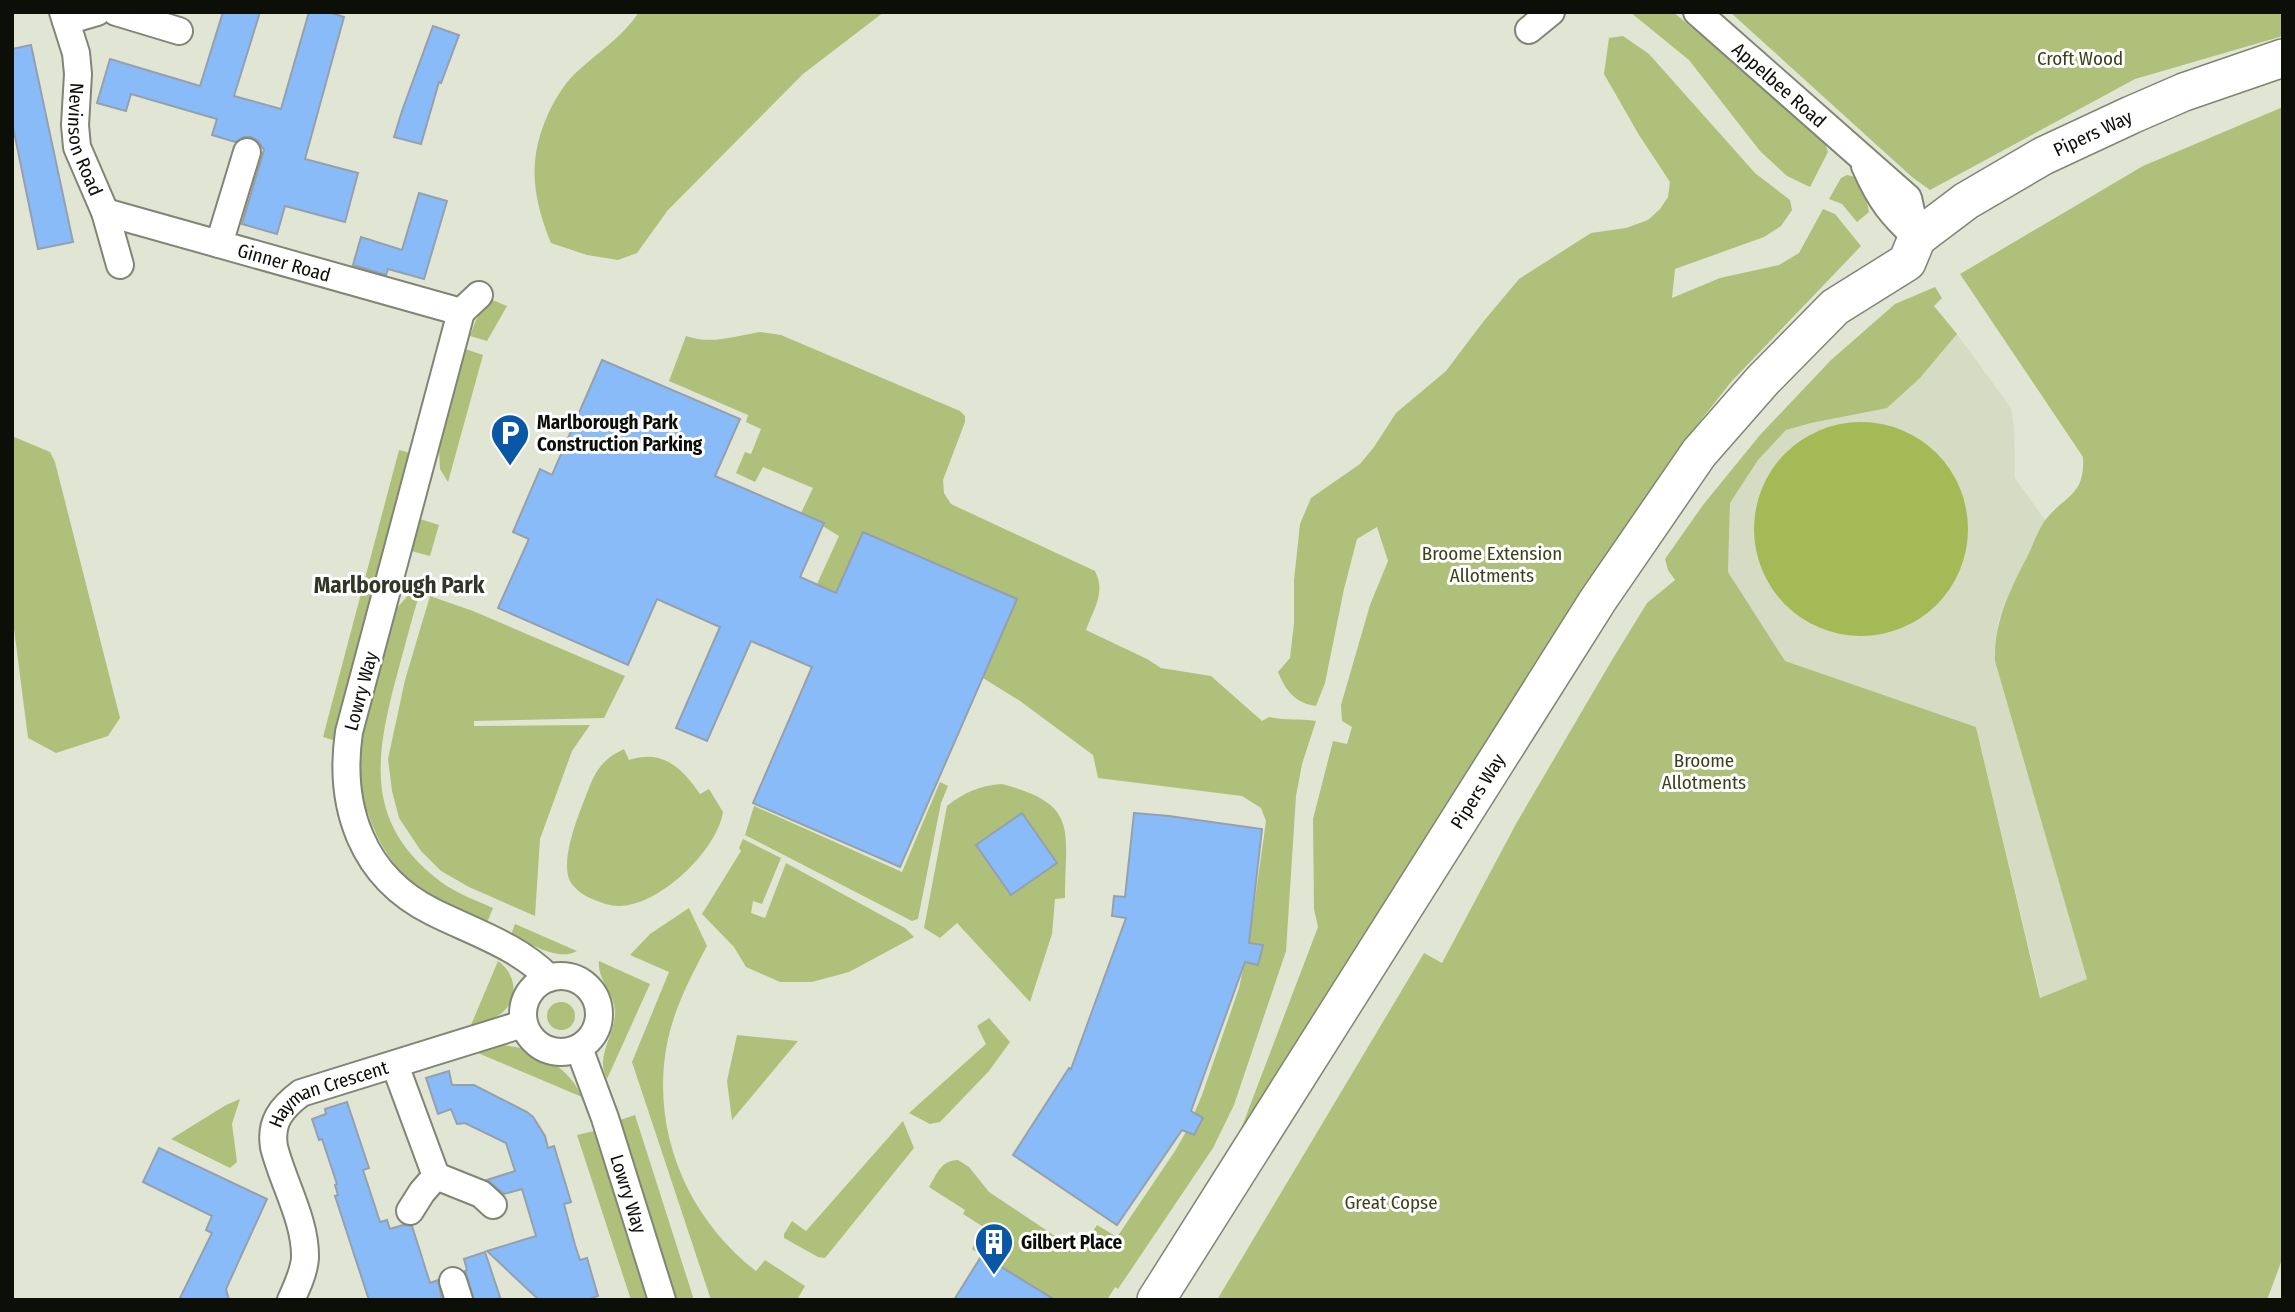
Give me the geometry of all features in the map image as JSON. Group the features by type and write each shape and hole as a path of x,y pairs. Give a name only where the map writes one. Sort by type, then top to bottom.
{"main road":[{"name":"Pipers Way","path":"1156,1300 1584,624 1670,493 1738,407 1835,307 1844,288 1891,242 1917,238 1966,201 2043,156 2184,92 2283,58"}],"street":[{"path":"65,17 97,12"},
{"path":"116,12 150,17 179,31"},
{"path":"1530,30 1551,12"},
{"name":"Appelbee Road","path":"1697,12 1908,198 1917,238"},
{"name":"Nevinson Road","path":"65,17 76,52 78,74 75,125 78,147 105,212 120,265"},
{"path":"219,244 247,152"},
{"name":"Ginner Road","path":"105,212 219,244 470,304"},
{"name":"Lowry Way","path":"470,304 349,732 346,775 349,803 357,831 371,858 382,874 400,890 430,911 533,962 549,978 580,981 596,998 598,1021 588,1041 579,1048 605,1118 662,1300"},
{"path":"549,978 538,983 525,1001 523,1024 536,1043 545,1050 557,1052 579,1048"},
{"name":"Hayman Crescent","path":"290,1300 303,1270 305,1258 301,1230 279,1167 272,1135 279,1111 301,1094 523,1024"},
{"path":"395,1065 436,1176 481,1194 493,1205"},
{"path":"410,1211 436,1176"}],"shaded area":[{"path":"1957,334 2011,408 2015,478 2045,520 2009,593 1998,622 1995,661 2087,979 2041,998 1976,727 1784,661 1728,572 1730,503 1758,460 1786,430 1811,423 1920,378"},
{"path":"1861,422 1902,430 1937,453 1960,488 1968,529 1960,570 1937,605 1902,628 1861,636 1820,628 1785,605 1762,570 1754,529 1762,488 1785,453 1820,430"}],"green space":[{"path":"639,12 884,12 803,74 668,210 637,253 618,260 587,255 551,243 536,193 535,162 542,129 563,87 624,31"},
{"path":"1630,12 1673,12 1747,73 1825,143 1828,152 1810,187 1787,176 1760,151 1689,60"},
{"name":"Croft Wood","path":"1730,12 2283,12 2283,36 2135,79 1930,190 1912,177"},
{"name":"Broome Extension Allotments","path":"1623,36 1649,54 1755,173 1790,200 1792,210 1781,226 1764,237 1675,269 1672,298 1720,278 1779,265 1799,253 1823,209 1835,214 1861,246 1731,382 1675,453 1238,1137 1318,927 1314,909 1313,819 1333,741 1347,744 1352,727 1342,721 1341,705 1370,605 1388,561 1377,527 1357,539 1325,683 1316,706 1302,702 1284,685 1278,672 1290,658 1300,524 1311,498 1360,464 1396,413 1446,371 1519,279 1591,233 1626,228 1648,220 1668,197 1670,182 1604,74 1609,38"},
{"path":"2283,107 2283,1257 2267,1300 1217,1300 1424,953 1442,963 1517,822 1612,660 1647,603 1675,580 1665,559 1703,505 1760,435 1831,360 1895,304 1935,287 1942,298 1934,306 1957,334 1920,378 1887,408 1786,430 1758,460 1730,503 1728,572 1785,661 1976,727 2040,998 2087,979 1995,661 1997,632 2010,593 2043,523 2078,487 2083,470 2083,457 1960,274 2143,166"},
{"path":"1847,175 1856,177 1865,193 1869,212 1857,222 1842,204 1829,199 1841,178"},
{"path":"490,299 507,306 487,341 470,336 476,320"},
{"path":"760,332 781,335 960,411 965,416 965,422 943,480 944,493 951,504 1095,571 1099,594 1086,630 1161,668 1211,676 1262,721 1269,717 1316,721 1302,764 1296,796 1286,951 1234,1105 1213,1148 1118,1289 1115,1287 1107,1300 1052,1300 972,1249 982,1226 963,1214 965,1210 929,1187 943,1165 958,1160 969,1167 989,1192 1079,1252 1097,1225 1117,1237 1175,1151 1202,1095 1239,988 1249,942 1266,821 1261,808 1242,796 1098,778 1093,755 1020,701 983,678 1016,599 863,532 836,593 817,584 839,536 801,513 813,488 763,467 755,482 736,473 745,452 751,454 761,429 746,422 748,415 669,381 686,336 714,340"},
{"path":"465,349 483,355 448,482 440,469 439,448"},
{"path":"12,436 50,452 55,462 120,718 108,736 56,753 28,738 12,613"},
{"path":"399,450 410,453 336,741 323,737"},
{"path":"420,519 439,525 430,556 411,551"},
{"path":"421,588 386,719 381,771 383,795 389,818 401,840 418,861 447,886 493,908 486,925 428,896 405,877 377,836 362,792 362,743 378,673 397,608 411,592"},
{"path":"430,596 473,611 625,676 604,718 474,721 474,726 590,725 572,751 540,839 535,916 469,887 441,871 421,851 399,818 388,759 405,680"},
{"path":"624,749 629,760 652,757 670,763 686,776 700,794 709,789 723,812 710,843 683,874 650,897 634,904 618,906 592,899 579,891 569,879 567,862 573,832 593,779 607,759"},
{"path":"940,782 948,786 941,803 918,919 912,921 745,835 754,806 902,872"},
{"path":"1002,784 1045,801 1056,811 1063,823 1066,837 1065,898 1055,899 1052,934 1030,1002 957,923 940,938 924,928 947,806 973,790","holes":["1022,813 1056,863 1011,894 977,845"]},
{"path":"743,839 781,858 762,904 753,901 751,913 765,918 786,863 905,928 914,937 849,972 812,982 780,982 746,967 734,947 702,914 741,851 739,848"},
{"path":"689,908 707,946 679,1003 668,1039 663,1072 669,1137 692,1197 710,1224 731,1249 756,1271 765,1260 805,1286 797,1300 711,1300 632,1062 669,972 630,955 650,934"},
{"path":"515,924 577,951 561,954 535,946 511,935"},
{"path":"498,961 512,978 512,999 500,1014 471,1025"},
{"path":"599,961 650,984 607,1079 603,1062 614,1022 615,1007 601,975"},
{"path":"561,1002 571,1006 575,1016 571,1026 561,1030 551,1026 547,1016 551,1006"},
{"path":"989,1018 1010,1042 989,1071 940,1122 930,1124 909,1113 986,1044 977,1026"},
{"path":"737,1035 798,1041 732,1120 727,1081"},
{"path":"497,1045 523,1049 547,1059 568,1075 582,1097 473,1051"},
{"path":"240,1099 232,1124 237,1162 230,1168 171,1139 226,1105"},
{"path":"635,1115 694,1300 676,1300 620,1120"},
{"path":"903,1121 914,1148 825,1258 818,1257 784,1238 792,1221 806,1231"},
{"path":"594,1131 648,1300 631,1300 577,1135"}],"building":[{"path":"223,12 260,12 234,96 281,109 309,12 328,12 344,17 305,159 358,173 345,222 285,206 277,234 242,224 264,150 258,141 244,137 235,142 212,135 217,119 131,94 126,111 97,103 110,59 200,86"},
{"path":"433,26 459,35 441,83 439,82 421,144 394,137"},
{"path":"31,45 73,242 38,249 12,122 12,49"},
{"path":"419,193 447,201 424,279 388,269 386,275 353,265 361,237 402,250"},
{"path":"602,360 740,419 715,476 824,523 800,577 836,593 863,532 1017,599 900,867 753,803 812,667 751,641 707,741 676,728 720,627 657,599 628,665 498,608 529,539 513,532 540,469 552,475"},
{"path":"1022,813 1057,863 1011,895 976,845"},
{"path":"1134,813 1262,829 1249,943 1263,945 1258,965 1245,962 1191,1111 1203,1118 1194,1135 1182,1130 1117,1225 1013,1155 1069,1068 1071,1069 1126,918 1112,916 1114,896 1125,897"},
{"path":"449,1071 452,1085 474,1085 527,1112 545,1136 548,1148 554,1146 571,1202 564,1204 575,1245 580,1260 587,1258 598,1296 587,1300 539,1300 487,1251 536,1236 522,1189 504,1194 487,1180 515,1171 506,1143 465,1123 457,1124 451,1109 438,1114 426,1078"},
{"path":"347,1102 369,1168 363,1170 380,1222 387,1220 390,1229 403,1225 412,1226 430,1283 438,1280 442,1300 369,1300 335,1196 338,1195 337,1184 322,1139 319,1140 312,1119 326,1114 325,1109"},
{"path":"159,1148 267,1199 226,1289 229,1300 179,1300 212,1233 206,1230 212,1216 143,1182"},
{"path":"485,1252 501,1300 474,1300 464,1259"},
{"name":"Gilbert Place","path":"982,1255 1055,1300 954,1300"}],"place":[{"name":"Marlborough Park Construction Parking","path":"510,467"},
{"name":"Gilbert Place","path":"994,1276"}],"district":[{"name":"Marlborough Park","path":"399,585"}],"park label":[{"name":"Broome Allotments","path":"1704,771"},
{"name":"Great Copse","path":"1391,1202"}]}
